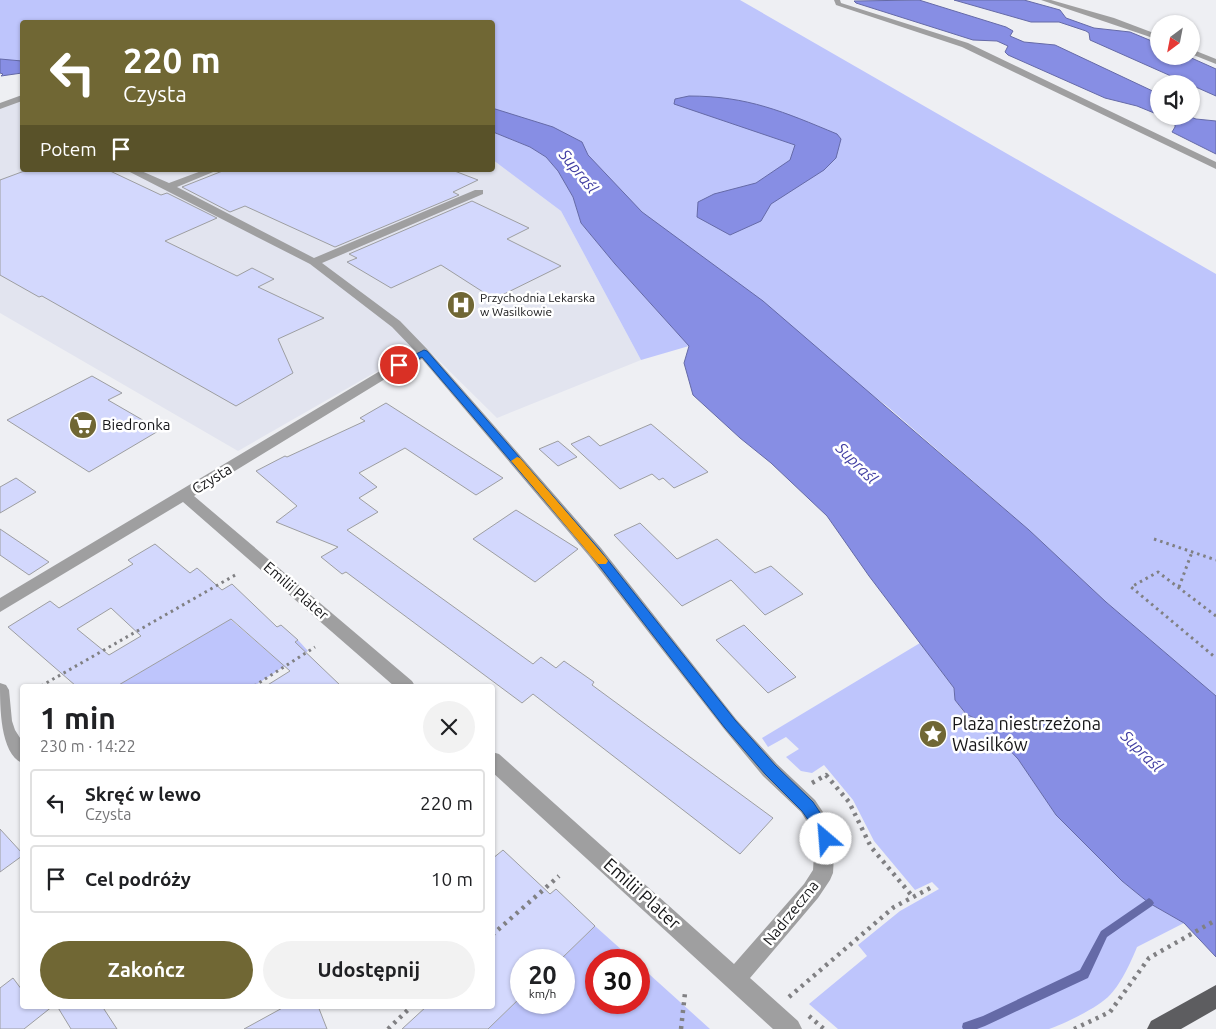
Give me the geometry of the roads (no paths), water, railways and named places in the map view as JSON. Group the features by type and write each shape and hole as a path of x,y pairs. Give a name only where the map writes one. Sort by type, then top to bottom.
{"main road":[{"path":"1159,1029 1216,996"}],"street":[{"path":"837,0 838,4 965,45 1216,166"},
{"path":"1044,0 1111,20 1150,35"},
{"path":"1200,55 1216,62"},
{"path":"0,106 20,99"},
{"name":"Nadrzeczna","path":"135,172 169,187 314,262 396,324 424,353 595,552 759,758 808,806 820,824 826,839 823,872 811,891 735,980"},
{"path":"169,187 208,172"},
{"path":"314,262 479,192"},
{"name":"Czysta","path":"0,606 399,365 424,353"},
{"name":"Emilii Plater","path":"185,496 404,684"},
{"path":"0,690 3,721 7,733 20,752"},
{"name":"Emilii Plater","path":"495,763 790,1029"}],"water":[{"path":"919,0 1006,27 1013,31 1010,36 1024,42 1055,45 1150,90 1150,111 1105,98 1008,55 1005,52 1008,46 997,41 973,40 854,1"},
{"path":"954,0 1024,0 1060,10 1066,18 1094,28 1130,32 1150,40 1150,65 1200,65 1200,62 1216,69 1216,96 1200,89 1200,75 1169,75 1090,40 1089,33 1086,31 1059,22 1031,22"},
{"path":"0,59 20,61 20,73 1,76 3,74 0,73"},
{"path":"689,96 748,102 782,112 837,134 841,139 836,158 824,170 771,204 761,221 730,235 697,217 698,202 714,194 756,183 790,160 795,145 674,104 675,99"},
{"name":"Supraśl","path":"495,109 553,127 582,142 588,155 642,212 763,301 1029,530 1106,602 1216,696 1216,957 1184,923 1149,903 1122,881 1056,815 1018,759 984,723 966,714 955,700 954,688 869,576 827,516 771,463 740,438 693,395 684,363 689,346 615,264 581,223 573,197 558,171 546,157 530,147 495,133"},
{"path":"1200,119 1216,121 1216,154 1172,132 1175,125 1200,125"}],"waterway":[{"path":"967,1027 985,1021 1084,974 1104,934 1149,903"}],"place":[{"name":"Przychodnia Lekarska w Wasilkowie","path":"461,305"},
{"name":"Biedronka","path":"83,425"},
{"name":"Plaża niestrzeżona Wasilków","path":"933,734"}]}
